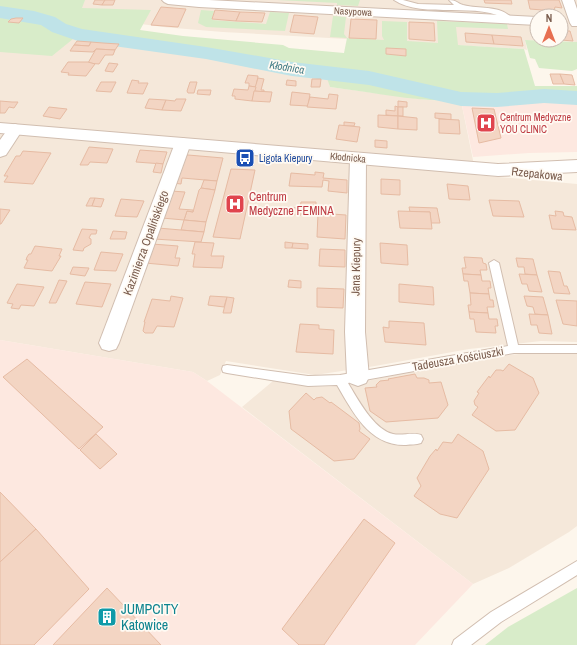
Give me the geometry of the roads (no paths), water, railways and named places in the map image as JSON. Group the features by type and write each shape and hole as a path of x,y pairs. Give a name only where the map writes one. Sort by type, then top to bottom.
{"street":[{"name":"Nasypowa","path":"168,0 199,3 529,21"},
{"path":"568,0 577,23"},
{"path":"0,152 8,128"},
{"name":"Kłodnicka","path":"8,128 498,170 577,166"},
{"name":"Kazimierza Opalińskiego","path":"109,343 183,143"},
{"name":"Jana Kiepury","path":"358,158 355,332 358,377"},
{"name":"Rzepakowa","path":"498,170 577,178"}],"lane":[{"path":"397,0 418,6 495,9 503,11 511,20"},
{"path":"452,0 459,6 464,7"},
{"path":"494,263 514,349"},
{"name":"Tadeusza Kościuszki","path":"227,369 308,381 340,380 514,349 577,349"},
{"path":"340,380 356,408 375,429 392,439 417,439"},
{"path":"459,645 496,617 577,568"}],"waterway":[{"name":"Kłodnica","path":"0,12 34,17 48,21 59,28 78,35 206,53 292,69 369,78 461,99 497,100 544,96 577,98"}],"place":[{"name":"Centrum Medyczne YOU CLINIC","path":"486,123"},
{"name":"Ligota Kiepury","path":"245,158"},
{"name":"Centrum Medyczne FEMINA","path":"235,204"},
{"name":"JUMPCITY Katowice","path":"107,617"}]}
